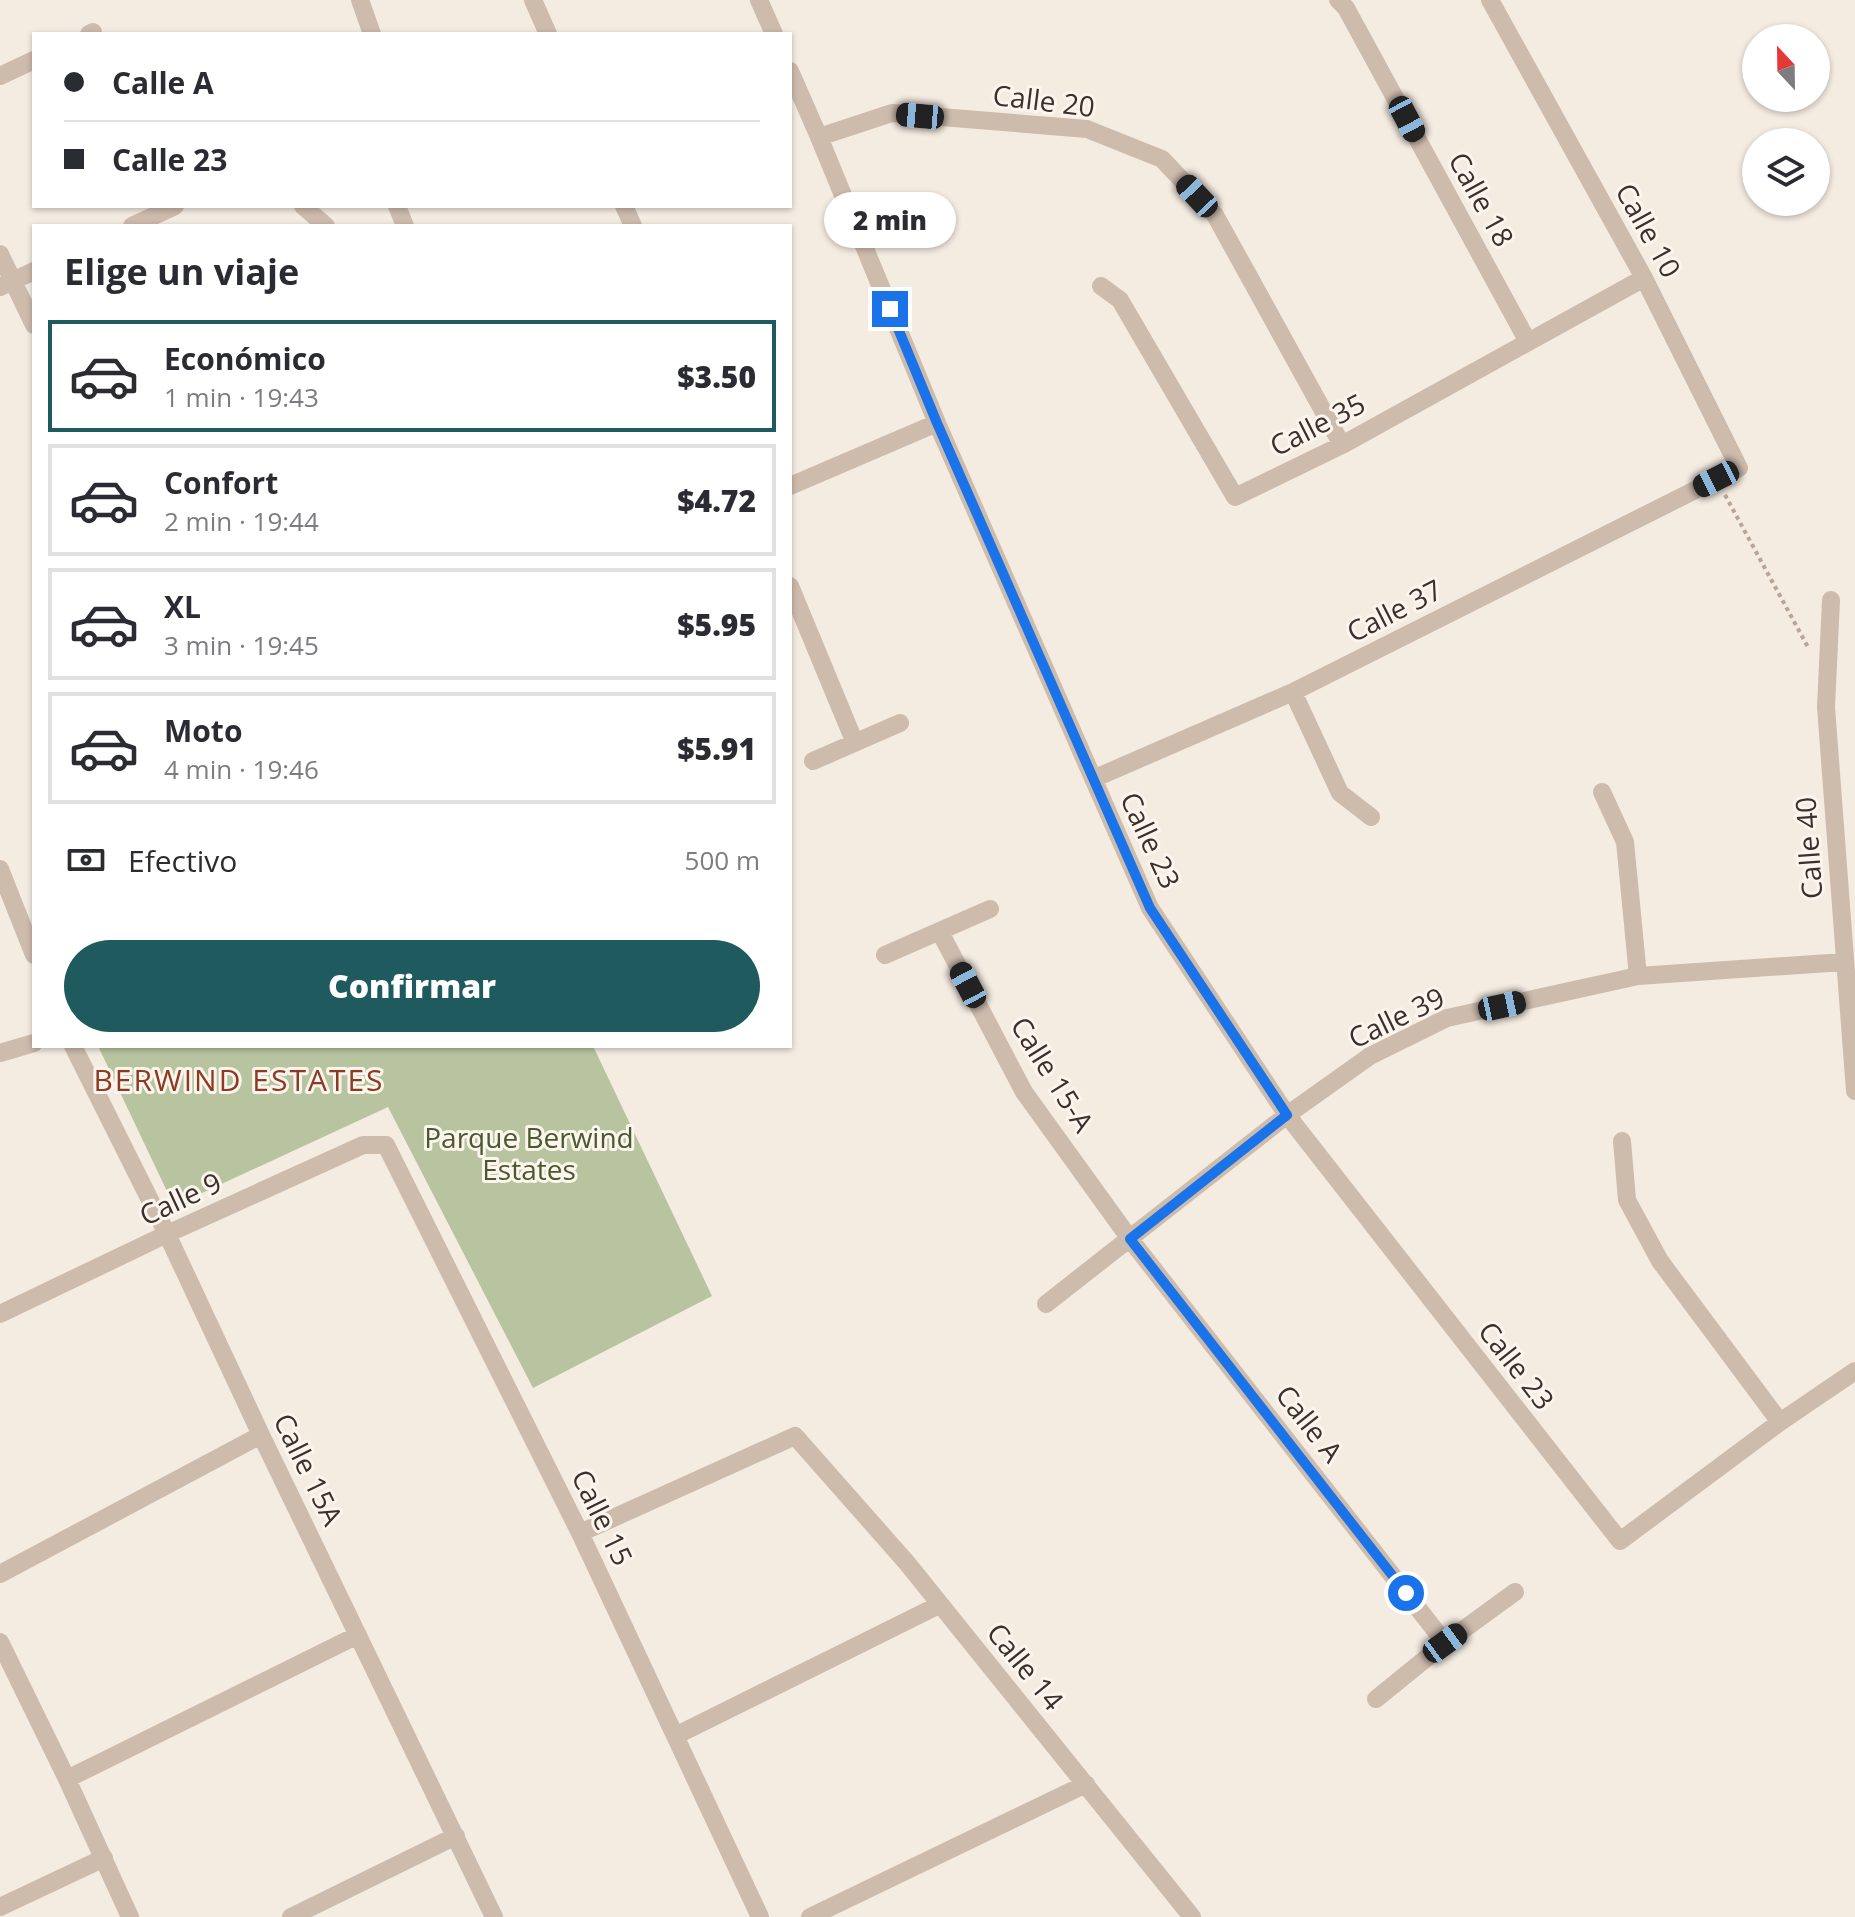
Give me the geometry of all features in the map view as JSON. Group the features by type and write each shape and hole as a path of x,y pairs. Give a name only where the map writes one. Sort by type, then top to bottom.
{"street":[{"path":"360,0 371,32"},
{"path":"533,0 547,32"},
{"path":"759,0 773,32"},
{"name":"Calle 18","path":"1338,0 1346,8 1528,342"},
{"name":"Calle 10","path":"1490,0 1644,278 1739,468 1716,479"},
{"path":"0,76 32,61"},
{"name":"Calle 23","path":"792,76 937,423 1150,908 1287,1115 1620,1541 1780,1422"},
{"name":"Calle 20","path":"819,137 892,113 1087,129 1162,159 1215,215 1342,445"},
{"path":"136,224 171,208"},
{"path":"305,208 324,224"},
{"path":"0,254 6,284 32,322"},
{"path":"6,284 32,272"},
{"name":"Calle 35","path":"1101,286 1120,300 1235,497 1342,445 1644,278"},
{"path":"792,485 937,423"},
{"name":"Calle 37","path":"1093,779 1293,692 1716,479"},
{"path":"792,591 855,743"},
{"name":"Calle 40","path":"1831,600 1826,707 1855,1091"},
{"path":"1293,692 1340,793 1371,817"},
{"path":"813,761 900,723"},
{"path":"1602,792 1625,842 1638,976"},
{"path":"0,869 32,950"},
{"path":"885,955 990,909"},
{"name":"Calle 15-A","path":"940,932 1024,1092 1130,1239"},
{"name":"Calle 39","path":"1046,1304 1287,1115 1370,1056 1447,1018 1638,976 1844,962"},
{"path":"0,1053 32,1044"},
{"name":"Calle 15A","path":"74,1048 167,1234 494,1917"},
{"path":"1622,1141 1627,1200 1660,1261 1780,1422 1855,1371"},
{"name":"Calle 9","path":"0,1314 363,1145 386,1145"},
{"name":"Calle 15","path":"386,1145 580,1533 760,1917"},
{"name":"Calle A","path":"1130,1239 1445,1643"},
{"path":"0,1574 261,1435"},
{"name":"Calle 14","path":"580,1533 795,1436 907,1563 1192,1917"},
{"path":"1376,1699 1515,1592"},
{"path":"675,1736 939,1605"},
{"path":"67,1779 358,1635"},
{"path":"0,1642 130,1917"},
{"path":"810,1917 1086,1784"},
{"path":"291,1917 456,1836"},
{"path":"0,1907 104,1858"}],"path":[{"path":"1716,479 1827,683"}],"green space":[{"name":"Parque Berwind Estates","path":"99,1048 594,1048 712,1296 533,1388 388,1107 174,1206"}],"district":[{"name":"BERWIND ESTATES","path":"239,1079"}],"route":[{"path":"890,309 1150,908 1287,1115 1130,1239 1406,1593"}]}
